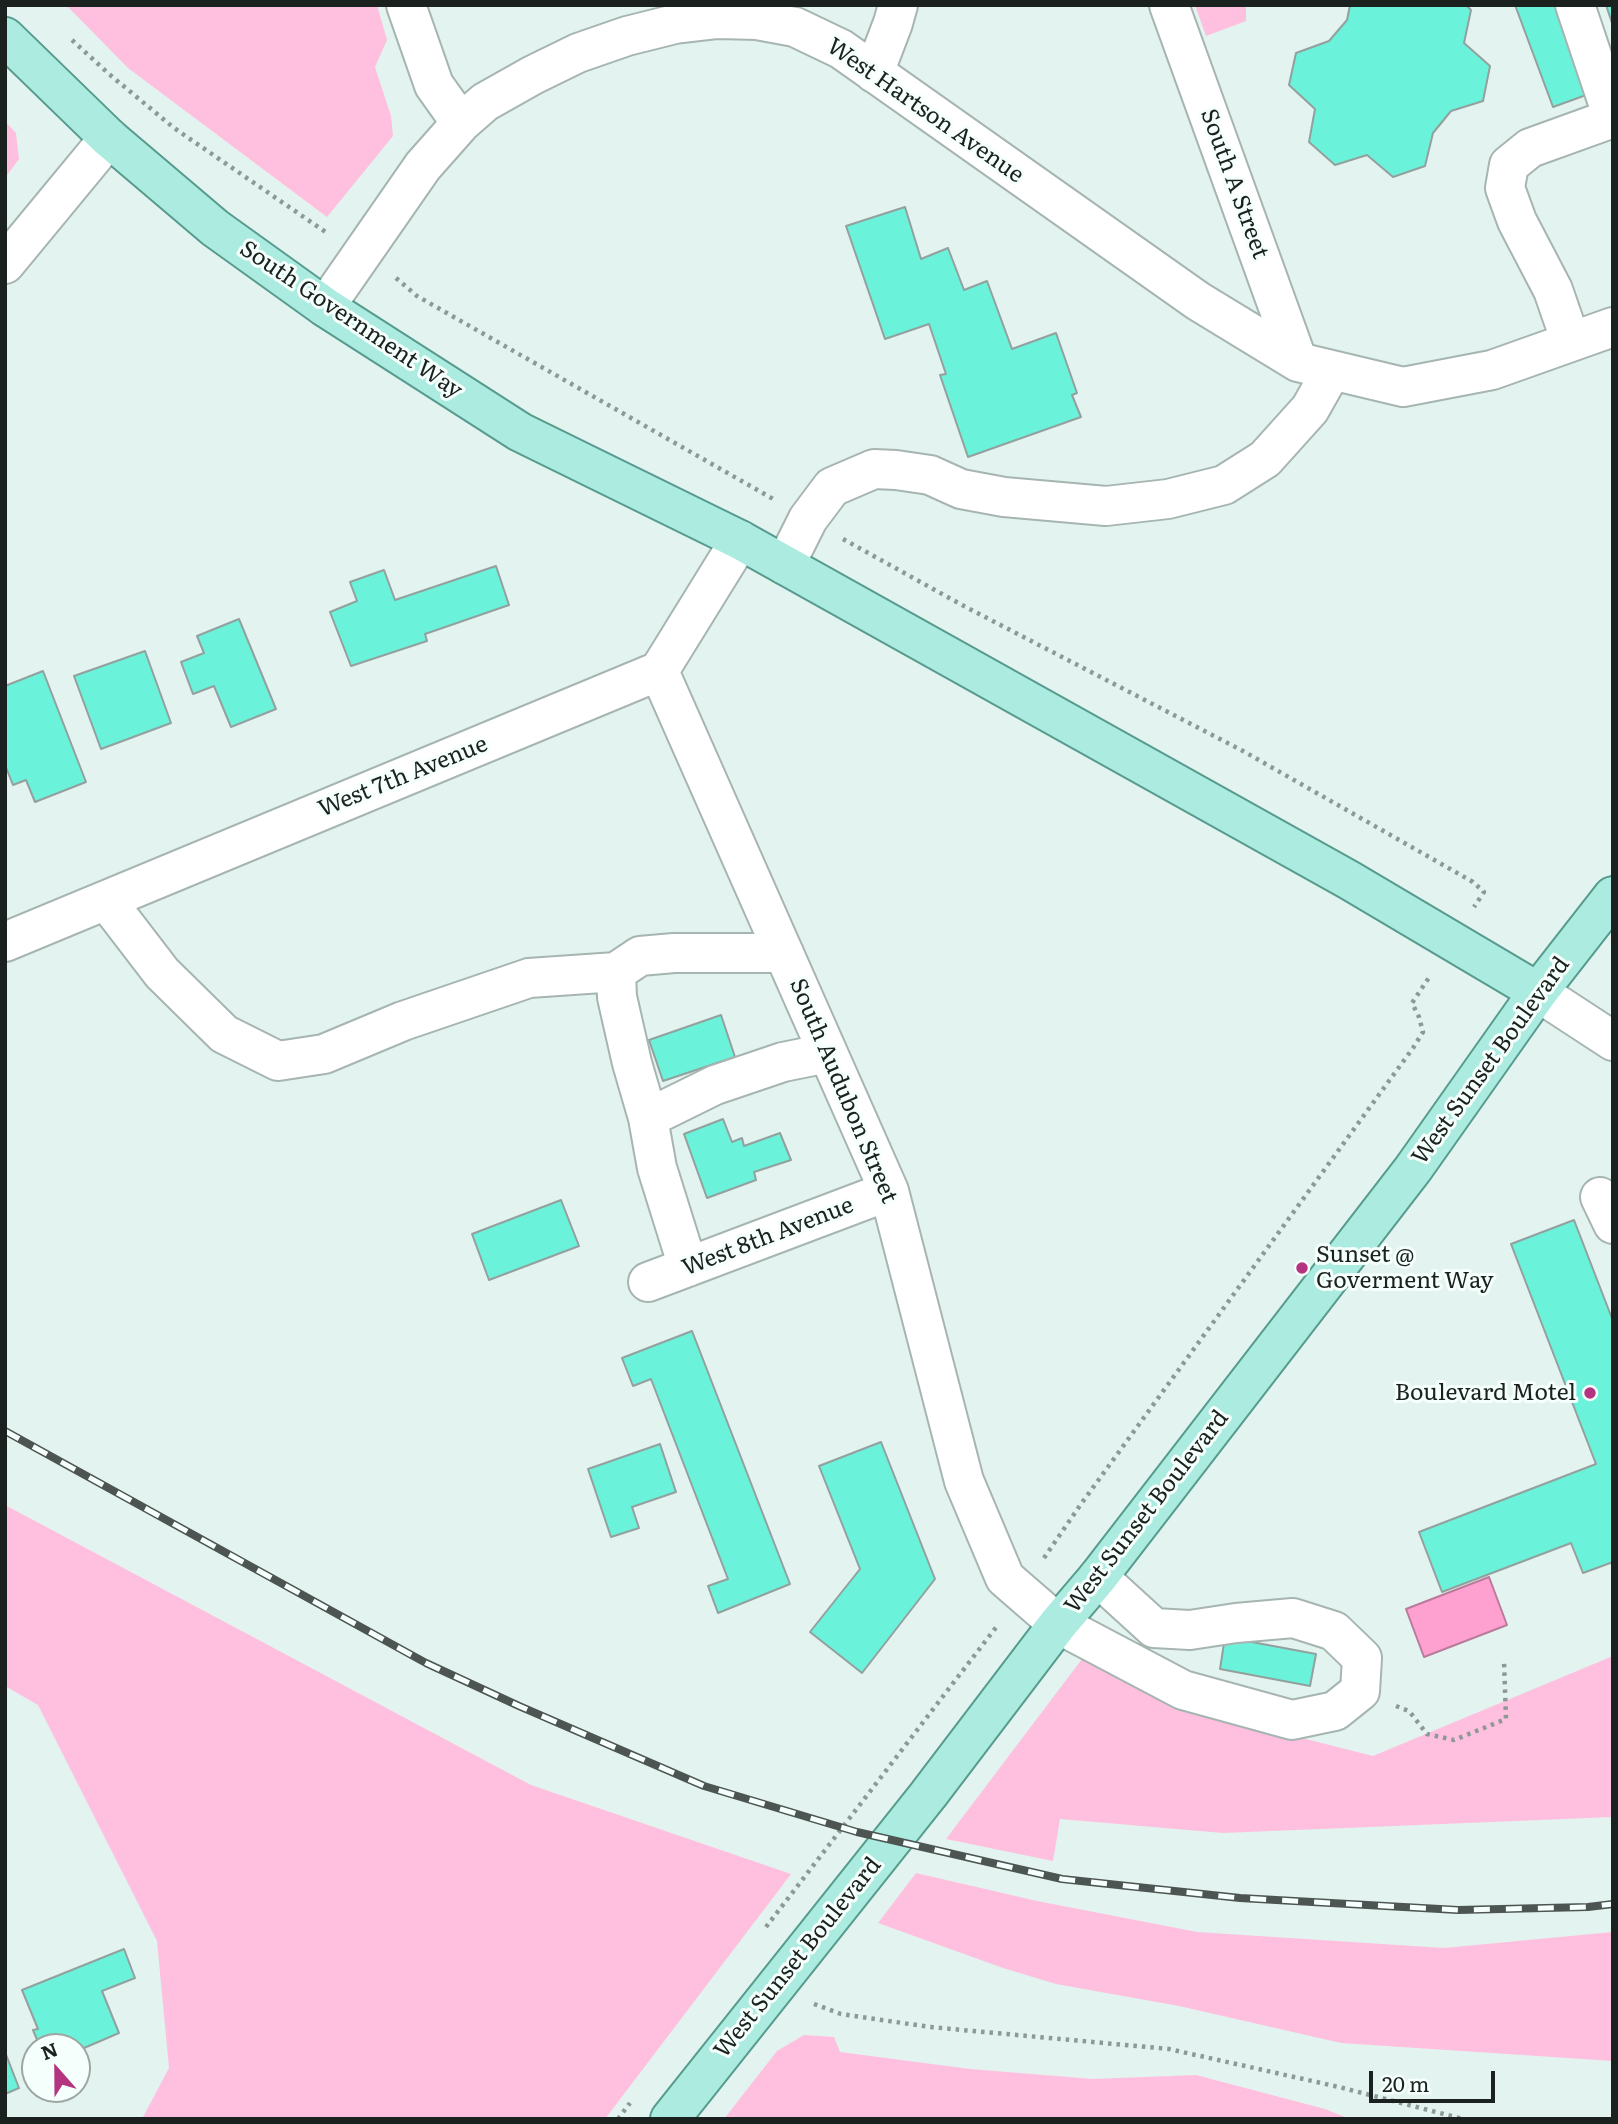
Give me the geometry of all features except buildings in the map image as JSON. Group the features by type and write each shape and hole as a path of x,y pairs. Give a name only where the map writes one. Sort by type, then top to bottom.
{"main road":[{"name":"South Government Way","path":"5,37 109,138 215,228 325,307 520,432 740,540 1349,880 1538,992"},
{"name":"West Sunset Boulevard","path":"670,2119 928,1795 1413,1169 1538,992 1613,896"}],"street":[{"path":"406,5 434,85 461,122"},
{"path":"874,73 898,5"},
{"name":"South A Street","path":"1169,5 1315,366"},
{"path":"1571,342 1553,290 1517,221 1505,188 1509,165 1530,148 1613,118 1575,5"},
{"name":"West Hartson Avenue","path":"325,307 423,166 461,122 485,102 578,53 627,36 674,24 757,13 795,27 841,49 1198,301 1315,366"},
{"path":"5,264 109,138"},
{"path":"785,565 808,519 832,487 874,469 930,475 961,489 1004,497 1106,506 1168,499 1224,485 1265,459 1310,409 1315,366 1403,387 1492,370 1613,327"},
{"path":"659,671 740,540"},
{"name":"West 7th Avenue","path":"5,942 659,671"},
{"name":"South Audubon Street","path":"659,671 889,1191 964,1481 1005,1578 1058,1624 1183,1690 1292,1720 1335,1711 1360,1691"},
{"path":"106,900 162,973 224,1034 278,1061 324,1054 403,1021 529,978 616,972 640,956 674,953 783,953"},
{"path":"616,972 617,997 648,1118 657,1168 688,1267"},
{"path":"1538,992 1613,1041"},
{"path":"648,1118 715,1085 783,1062 828,1053"},
{"name":"West 8th Avenue","path":"648,1282 889,1191"},
{"path":"1098,1577 1154,1628 1190,1630 1293,1618 1334,1632 1362,1658 1360,1691"}],"path":[{"path":"70,39 174,128 320,229"},
{"path":"401,282 417,296 808,519 962,605 1243,751 1473,882 1484,892"},
{"path":"1081,1504 1413,1048 1423,1032 1412,1003"},
{"path":"761,1933 989,1639"},
{"path":"1360,1691 1409,1711 1427,1734 1454,1740 1506,1719 1504,1661"},
{"path":"774,1988 841,2014 930,2027 1169,2049 1339,2087 1463,2119"},
{"path":"618,2119 635,2097"}],"shaded area":[{"path":"66,5 377,5 387,40 375,67 391,116 393,136 327,217 128,68"},
{"path":"1195,5 1246,5 1246,21 1206,36"},
{"path":"5,121 16,133 19,159 5,178"},
{"path":"5,1505 531,1785 791,1874 605,2119 142,2119 169,2068 157,1941 38,1705 5,1686"},
{"path":"1489,1577 1507,1625 1424,1657 1406,1609"},
{"path":"1613,1656 1613,1817 1223,1833 1060,1819 1053,1861 946,1839 1082,1659 1191,1710 1373,1756"},
{"path":"916,1873 1037,1901 1197,1932 1444,1948 1613,1932 1613,2061 1341,2043 1179,2006 1056,1984 878,1923"},
{"path":"804,2035 834,2037 840,2052 970,2069 1093,2079 1196,2075 1325,2109 1350,2119 724,2119 777,2051"}],"railway":[{"path":"5,1431 426,1663 704,1786 857,1832 1062,1879 1240,1898 1458,1910 1613,1904"}],"place":[{"name":"Sunset @ Goverment Way","path":"1302,1268"},
{"name":"Boulevard Motel","path":"1590,1393"}]}
